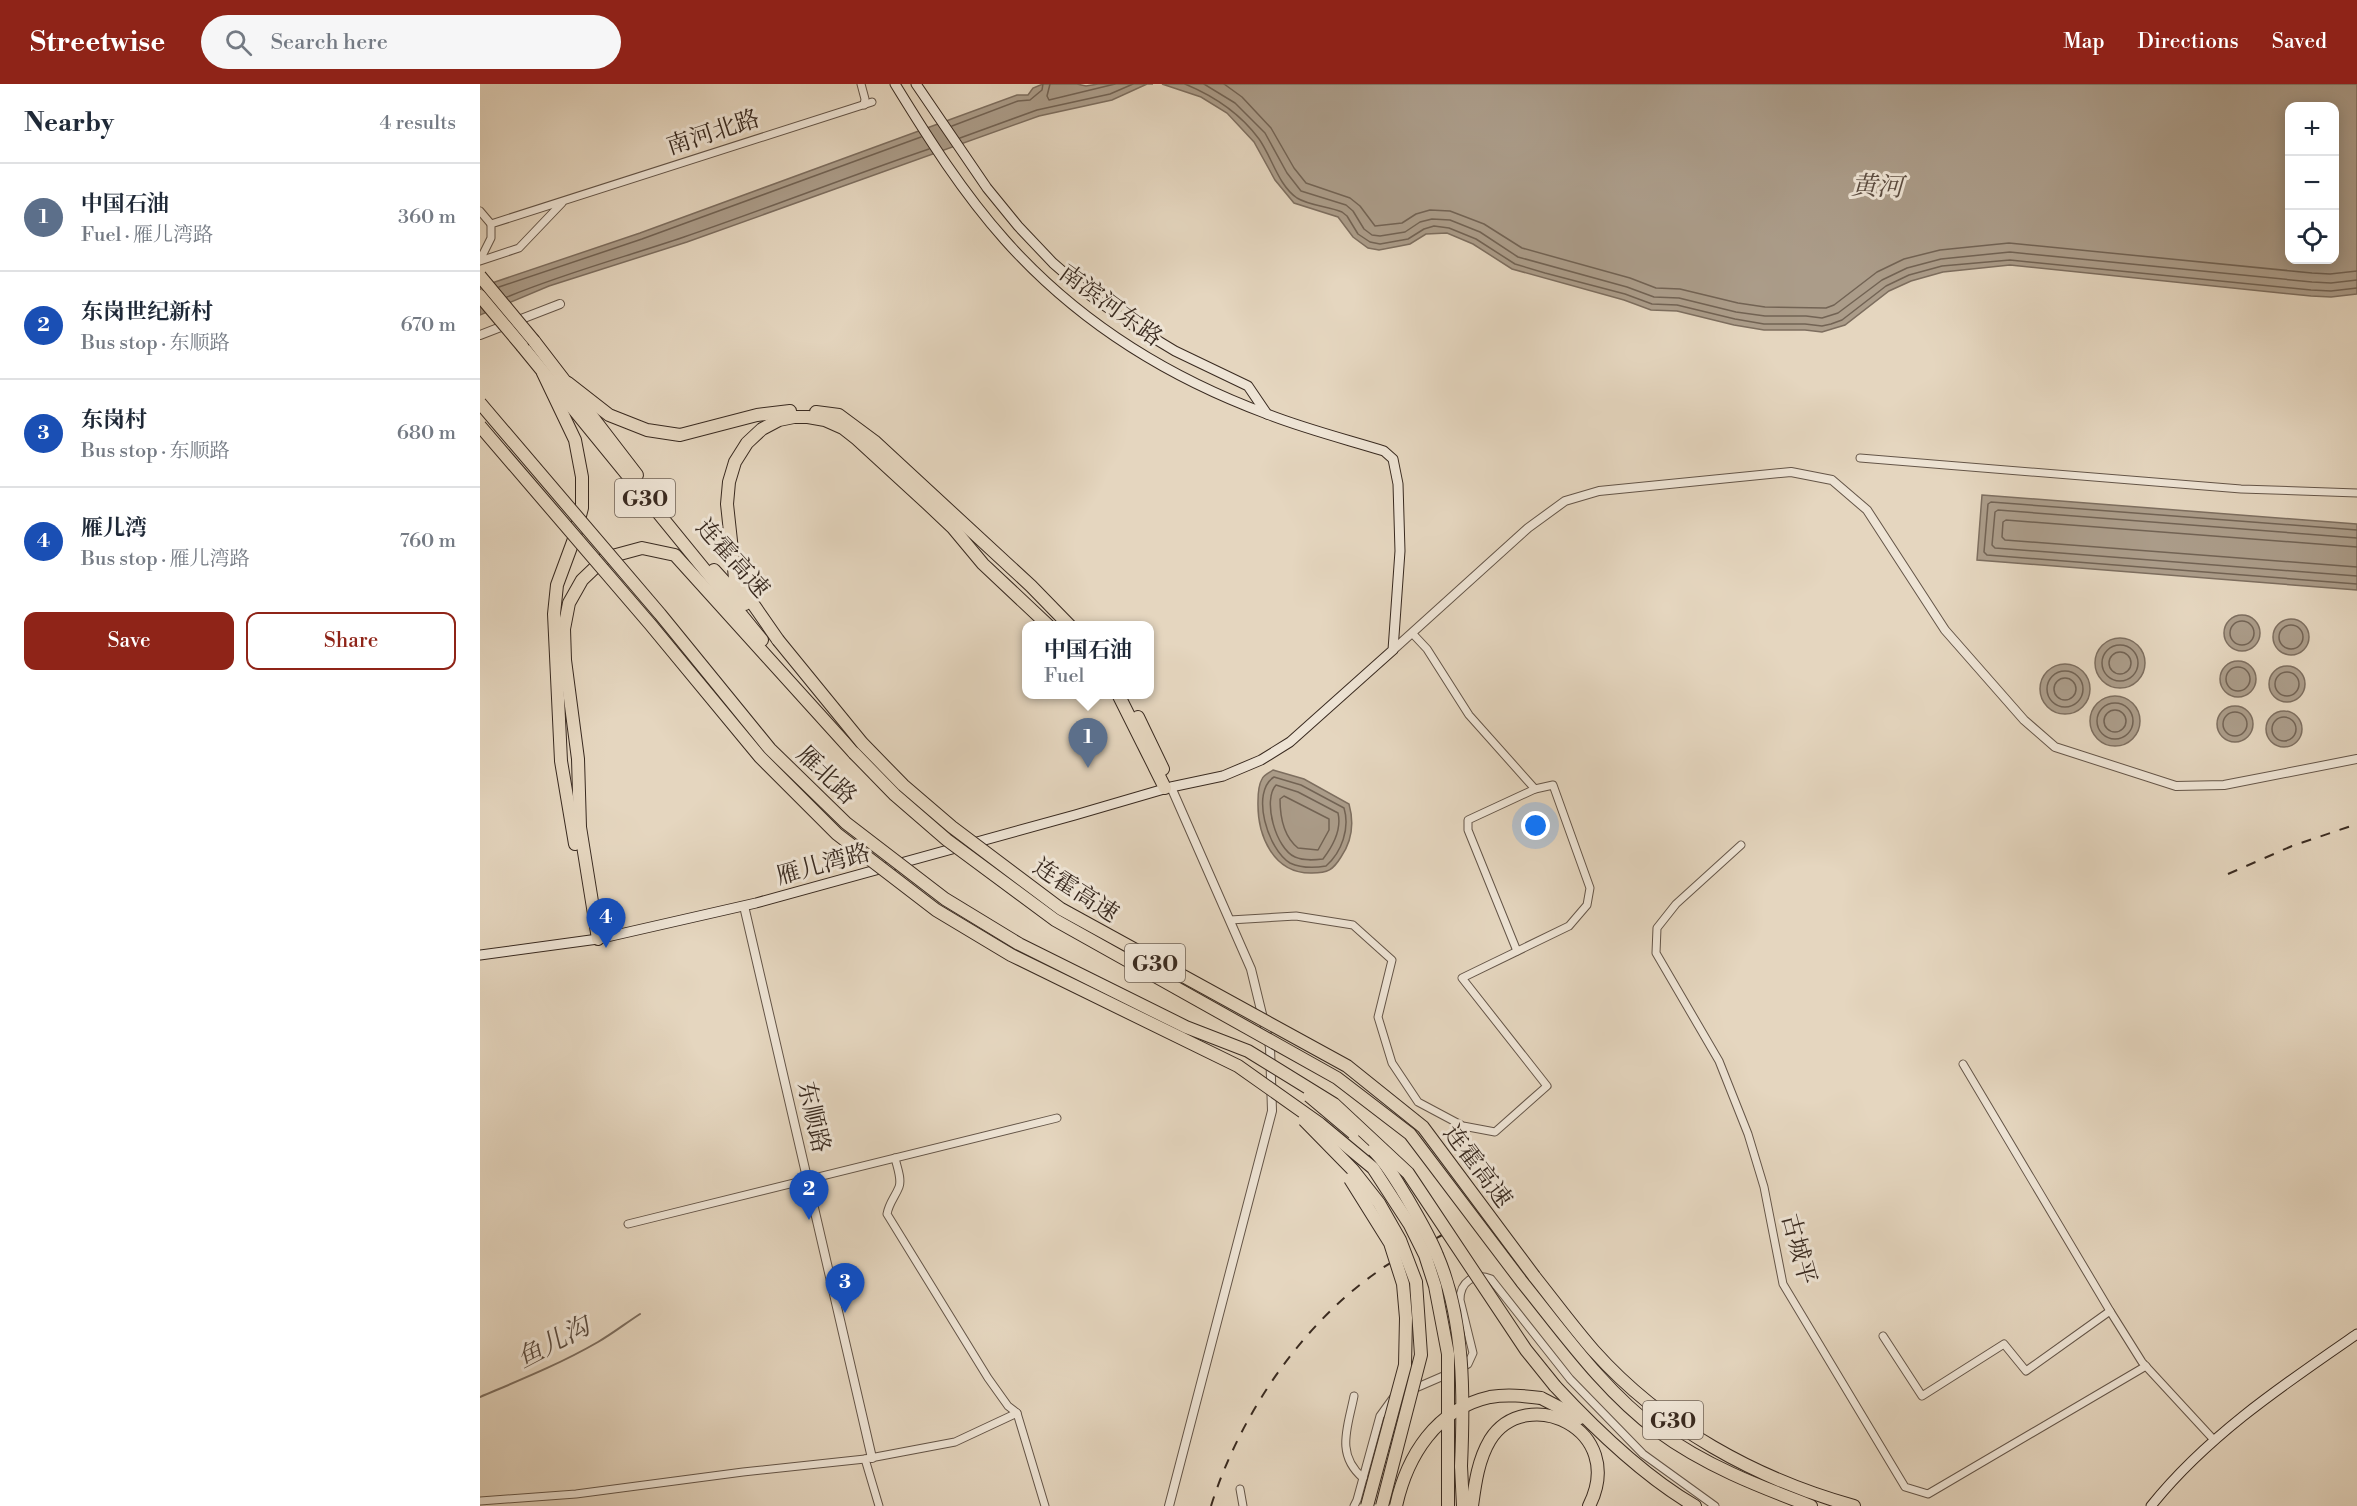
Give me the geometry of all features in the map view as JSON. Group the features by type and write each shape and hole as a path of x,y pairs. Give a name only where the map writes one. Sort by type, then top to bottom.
{"highway":[{"name":"连霍高速","path":"480,276 528,344 543,373 769,646 903,785 961,834 1061,909 1347,1066 1423,1127 1534,1276 1594,1351 1631,1388 1711,1447 1827,1499 1854,1506"},
{"name":"连霍高速","path":"480,296 568,383 670,520 769,646 854,753 895,795 946,840 1055,920 1337,1078 1410,1134 1522,1282 1586,1361 1622,1400 1659,1432 1702,1459 1758,1486 1811,1506"},
{"path":"543,373 574,440 582,477 582,508 574,540 557,585 554,645 561,761 594,940"},
{"path":"568,383 609,415 647,430 680,435 786,411 839,415 874,441 1031,586 1065,621"},
{"name":"雁北路","path":"480,403 652,605 770,749 846,823 945,899 1019,944 1186,1027 1248,1051 1284,1073"},
{"path":"769,646 735,578 727,504 729,482 735,462 747,443 762,429 779,420 794,417 825,420 843,428 858,439 932,507 983,564 1044,621"},
{"name":"雁北路","path":"480,426 636,607 760,757 837,834 936,910 1011,955 1238,1066 1287,1101"},
{"path":"594,940 580,827 578,759 565,660 564,629 568,603 582,580 605,558 642,548 675,555 769,646"},
{"path":"1121,699 1168,787"},
{"path":"1129,699 1152,744 1168,787"},
{"path":"1284,1073 1334,1104 1408,1173 1526,1350 1555,1386 1589,1422 1649,1473 1695,1506"},
{"path":"1284,1073 1376,1152 1421,1222 1438,1257 1457,1332 1463,1414 1461,1466 1463,1506"},
{"path":"1287,1101 1320,1124 1373,1168 1410,1225 1425,1255 1435,1286 1448,1354 1448,1506"},
{"path":"1287,1101 1346,1172 1370,1208 1390,1243 1403,1284 1406,1318 1405,1365 1367,1506"},
{"path":"1287,1101 1353,1170 1379,1203 1400,1240 1416,1282 1421,1355 1382,1506"},
{"path":"1396,1506 1413,1456 1435,1426 1468,1404 1491,1397 1516,1395 1541,1398 1589,1422"},
{"path":"1472,1506 1476,1479 1491,1439 1501,1428 1515,1419 1532,1415 1561,1419 1585,1436 1593,1450 1599,1473 1589,1506"}],"main road":[{"name":"南滨河东路","path":"895,84 971,199 1004,239 1040,276 1100,326 1166,368 1215,392 1267,414 1384,451 1393,459 1398,484 1400,551 1393,650"},
{"name":"南滨河东路","path":"917,86 987,188 1018,226 1053,262 1111,311 1175,351 1248,386 1267,414"},
{"name":"雁儿湾路","path":"480,955 594,940 744,906 1075,815 1168,787 1223,776 1261,760 1290,742 1393,650"},
{"path":"2151,1506 2197,1454 2284,1384 2357,1334"}],"street":[{"path":"861,84 866,99 864,105"},
{"name":"南河北路","path":"480,260 491,238 491,224 872,102"},
{"name":"南河北路","path":"480,260 519,248 567,200"},
{"path":"480,211 491,224"},
{"path":"480,335 560,304"},
{"path":"1860,458 2241,489 2357,493"},
{"path":"1393,650 1528,528 1565,501 1599,491 1791,472 1832,480 1866,510 1945,630 2024,720 2055,747 2176,786 2224,785 2357,759"},
{"path":"1412,633 1426,649 1469,716 1535,789"},
{"path":"1230,920 1296,916 1353,925 1392,960 1378,1017 1392,1063 1418,1102 1463,1126 1495,1132 1547,1086 1462,978 1569,926 1587,905 1590,888 1553,785 1535,789 1468,820 1467,830 1517,951"},
{"path":"1168,787 1183,811 1251,969 1270,1047 1272,1111 1169,1506"},
{"name":"古城平","path":"1741,845 1676,904 1657,928 1656,953 1719,1061 1748,1134 1764,1187 1783,1284 1905,1486 1928,1494 2146,1366"},
{"name":"东顺路","path":"744,906 808,1180 879,1506"},
{"path":"1964,1064 2110,1311 2146,1366 2214,1440"},
{"path":"628,1224 1057,1118"},
{"path":"895,1158 900,1181 889,1204 887,1214 988,1378 1008,1406 1017,1413 1045,1506"},
{"path":"1354,1506 1380,1416 1392,1398 1463,1368 1472,1359 1473,1347 1460,1293 1466,1281 1485,1276 1491,1278 1570,1379 1643,1454 1715,1506"},
{"path":"1883,1336 1922,1396 2004,1344 2026,1371 2110,1311"},
{"path":"1354,1396 1345,1451 1348,1462 1363,1478"},
{"path":"480,1501 576,1494 743,1472 869,1459 955,1442 1017,1413"},
{"path":"1240,1489 1243,1506"}],"water":[{"path":"1043,84 1086,86 1147,84 1112,100 1039,116 687,242 549,286 480,315 480,287 640,233 1017,95 1028,95 1033,88"},
{"name":"黄河","path":"1162,84 2357,84 2357,294 2331,297 2311,296 2010,265 1943,272 1911,281 1889,291 1845,325 1822,332 1764,330 1677,311 1651,310 1624,300 1512,269 1473,244 1447,233 1426,234 1410,244 1379,250 1368,248 1353,237 1338,217 1294,203 1275,180 1254,142 1227,113 1201,97"},
{"path":"1982,495 2357,524 2357,590 1977,560"},
{"path":"2242,615 2255,620 2260,633 2255,646 2242,651 2229,646 2224,633 2229,620"},
{"path":"2291,619 2304,624 2309,637 2304,650 2291,655 2278,650 2273,637 2278,624"},
{"path":"2120,638 2129,640 2140,649 2145,663 2143,672 2134,683 2120,688 2111,686 2100,677 2095,663 2097,654 2106,643"},
{"path":"2238,661 2251,666 2256,679 2251,692 2238,697 2225,692 2220,679 2225,666"},
{"path":"2065,664 2074,666 2085,675 2090,689 2088,698 2079,709 2065,714 2056,712 2045,703 2040,689 2042,680 2051,669"},
{"path":"2287,666 2300,671 2305,684 2300,697 2287,702 2274,697 2269,684 2274,671"},
{"path":"2115,696 2124,698 2135,707 2140,721 2138,730 2129,741 2115,746 2106,744 2095,735 2090,721 2092,712 2101,701"},
{"path":"2235,706 2248,711 2253,724 2248,737 2235,742 2222,737 2217,724 2222,711"},
{"path":"2284,711 2297,716 2302,729 2297,742 2284,747 2271,742 2266,729 2271,716"},
{"path":"1273,770 1304,779 1349,804 1352,824 1350,838 1345,851 1330,870 1318,873 1298,872 1278,860 1270,850 1264,839 1258,814 1258,796 1262,779"}],"waterway":[{"name":"鱼儿沟","path":"480,1397 584,1350 640,1314"}],"railway":[{"path":"2228,874 2292,846 2357,824"},
{"path":"1211,1506 1238,1439 1256,1407 1298,1346 1349,1294 1377,1272 1444,1234"}],"place":[{"name":"中国石油","path":"1088,768"},
{"name":"雁儿湾","path":"606,948"},
{"name":"东岗世纪新村","path":"809,1220"},
{"name":"东岗村","path":"845,1313"}]}
